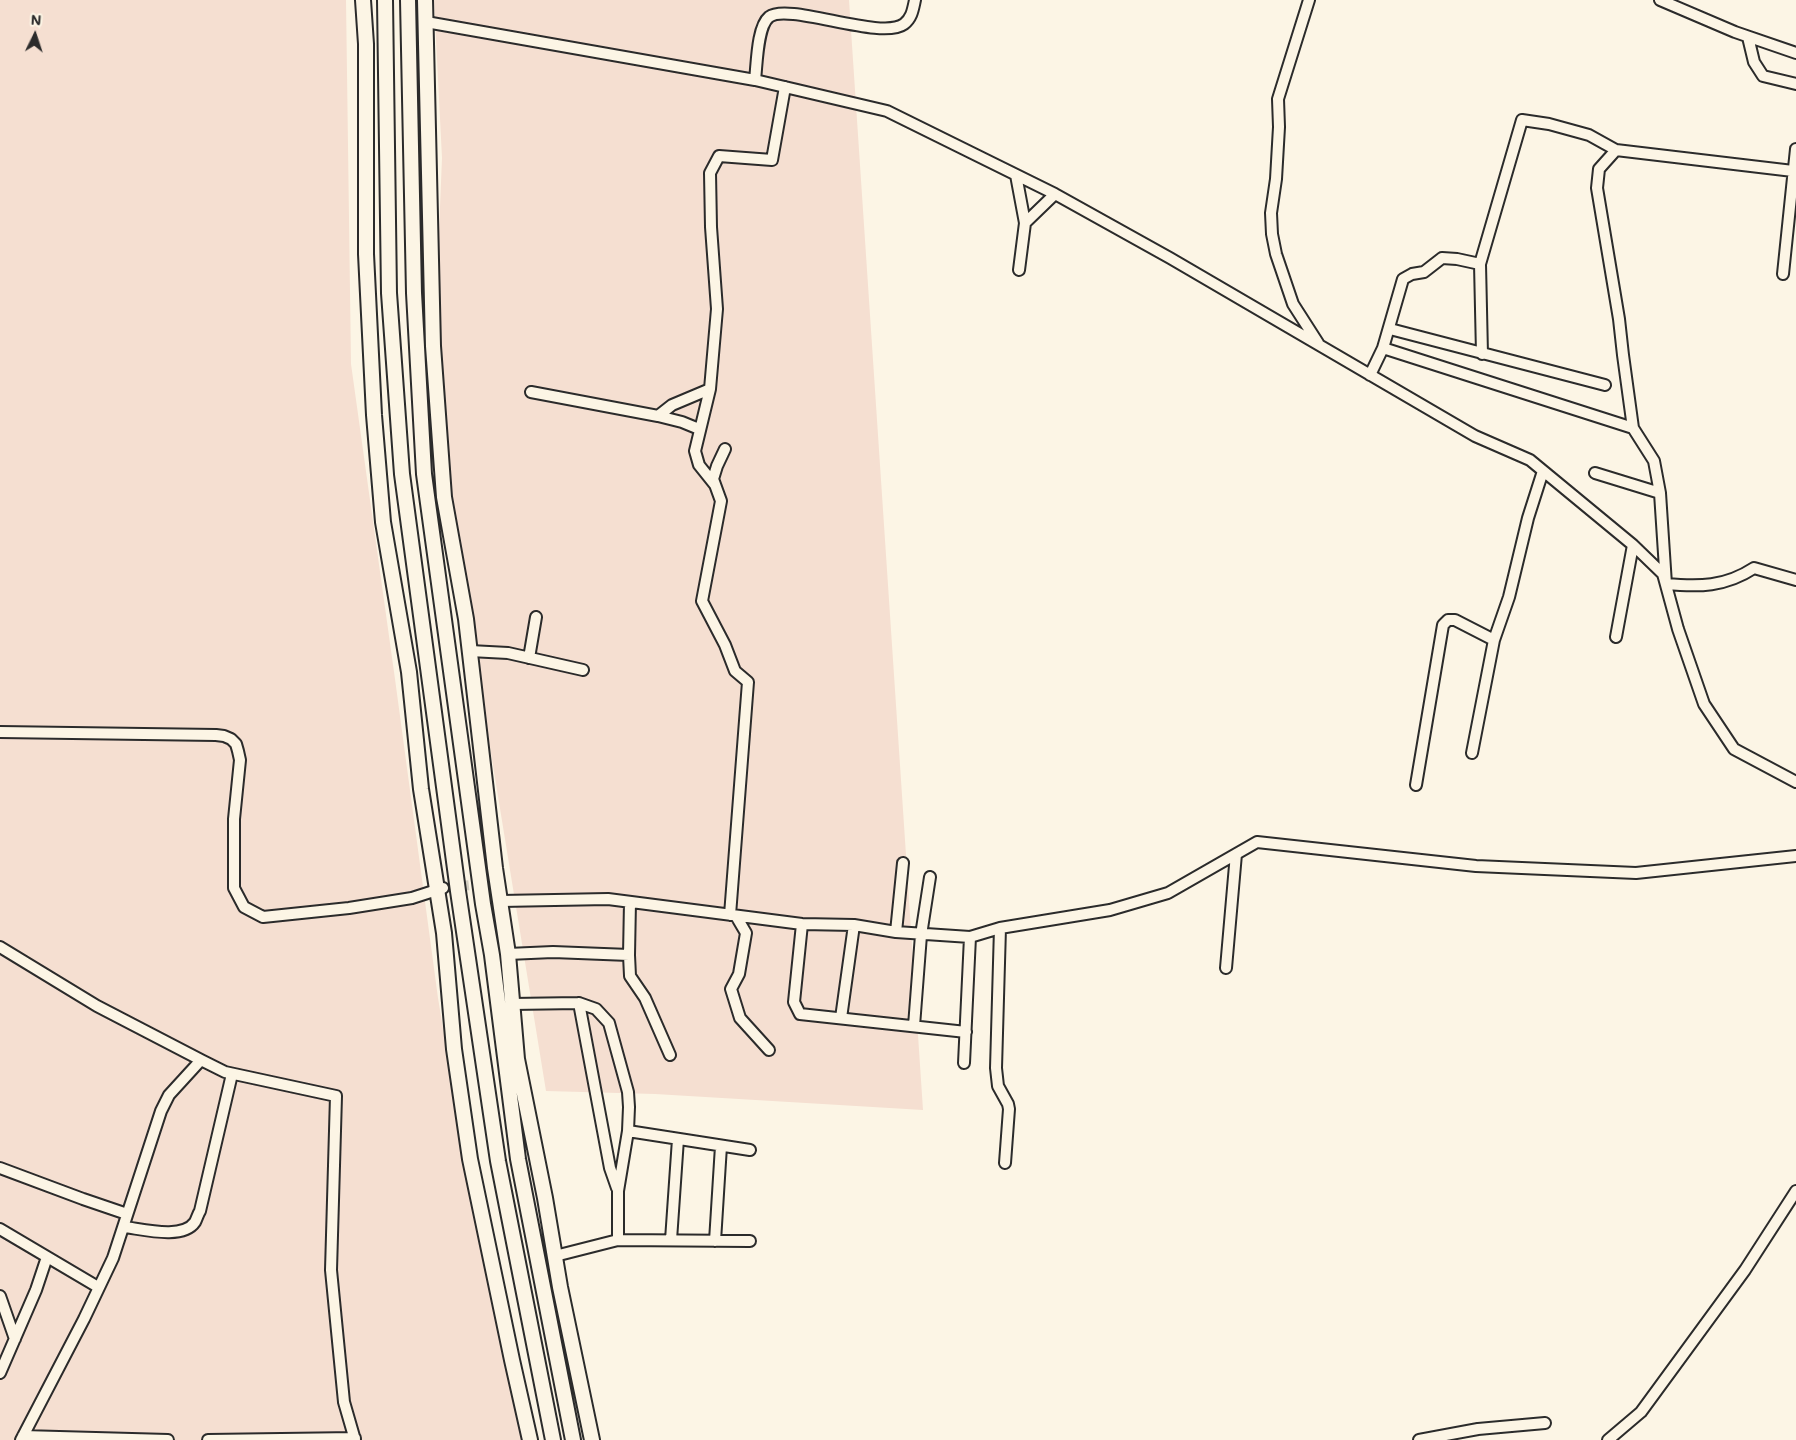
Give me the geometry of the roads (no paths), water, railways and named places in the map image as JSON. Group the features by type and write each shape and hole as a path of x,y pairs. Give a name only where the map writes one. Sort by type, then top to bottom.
{"highway":[{"path":"363,0 366,44 366,254 374,415 382,512 409,672 421,789 440,889 454,1049 470,1159 530,1440"},
{"path":"385,0 389,293 402,474 456,872 498,1160 553,1440"},
{"path":"408,0 414,293 424,474 480,885 492,955 518,1159 573,1440"},
{"path":"426,0 433,346 444,497 466,619 493,883 501,901 508,954 517,1060 545,1198 562,1296 592,1440"},
{"path":"366,102 386,102"}],"street":[{"path":"755,80 763,26 768,18 773,15 795,15 878,28 893,28 899,27 912,15 915,0"},
{"path":"1308,0 1278,99 1279,127 1276,179 1271,213 1272,234 1276,254 1293,304 1320,346"},
{"path":"1660,0 1748,37 1796,53"},
{"path":"426,22 755,80 887,112 1054,194 1170,258 1475,436 1530,460 1633,546 1663,574 1678,629 1704,704 1734,749 1796,782"},
{"path":"1748,37 1754,62 1763,76 1796,84"},
{"path":"715,486 700,466 696,451 710,389 717,309 711,227 710,173 718,156 772,160 785,87"},
{"path":"1482,354 1480,264 1522,120 1549,124 1589,135 1616,150 1794,171"},
{"path":"1783,274 1796,149"},
{"path":"1616,150 1599,169 1597,188 1619,319 1622,355 1633,428 1654,461 1660,493 1666,584"},
{"path":"1016,175 1025,223 1018,270"},
{"path":"1025,223 1054,194"},
{"path":"1370,375 1390,329 1403,280 1412,274 1424,272 1442,258 1480,264"},
{"path":"1390,329 1605,385"},
{"path":"1383,348 1633,428"},
{"path":"658,416 672,405 710,389"},
{"path":"531,392 658,416 700,429"},
{"path":"725,448 713,480 721,500 702,601 725,645 734,671 748,682 733,915 746,933 739,974 731,989 740,1018 769,1050"},
{"path":"1472,753 1494,640 1509,597 1528,518 1543,471"},
{"path":"1595,473 1660,493"},
{"path":"1616,637 1633,546"},
{"path":"1666,584 1690,586 1716,585 1739,578 1754,568 1796,580"},
{"path":"529,658 536,617"},
{"path":"1416,785 1443,625 1448,620 1455,620 1494,640"},
{"path":"470,651 508,654 583,670"},
{"path":"0,732 216,735 224,736 231,740 236,744 240,760 234,818 234,888 244,907 263,917 358,907 412,898 440,889"},
{"path":"501,901 608,899 802,924 854,925 921,935 970,937 1000,928 1110,910 1168,893 1257,842 1476,866 1636,873 1796,856"},
{"path":"1226,968 1236,854"},
{"path":"896,932 903,863"},
{"path":"914,1026 921,935 930,877"},
{"path":"630,902 630,976 645,998 670,1055"},
{"path":"802,924 794,1002 800,1014 966,1032"},
{"path":"841,1018 854,925"},
{"path":"1000,928 996,1068 998,1086 1009,1109 1005,1163"},
{"path":"964,1063 970,937"},
{"path":"0,947 97,1006 225,1072 336,1096 331,1270 344,1402 355,1439 208,1440"},
{"path":"508,954 553,952 629,955"},
{"path":"512,1004 579,1003 596,1009 609,1023 628,1092 628,1131 618,1191 618,1240"},
{"path":"579,1003 610,1168 618,1191"},
{"path":"168,1440 22,1438 84,1319 113,1258 161,1111 169,1095 201,1060"},
{"path":"124,1228 180,1232 194,1223 200,1211 232,1074"},
{"path":"628,1131 750,1150"},
{"path":"671,1240 678,1139"},
{"path":"715,1241 721,1146"},
{"path":"0,1168 127,1214"},
{"path":"1612,1439 1641,1412 1745,1270 1796,1191"},
{"path":"0,1230 98,1287"},
{"path":"555,1256 618,1240 750,1241"},
{"path":"0,1374 36,1290 46,1257"},
{"path":"0,1296 16,1339"},
{"path":"1419,1440 1478,1429 1545,1423"}],"tunnel":[{"path":"444,888 489,883"}]}
